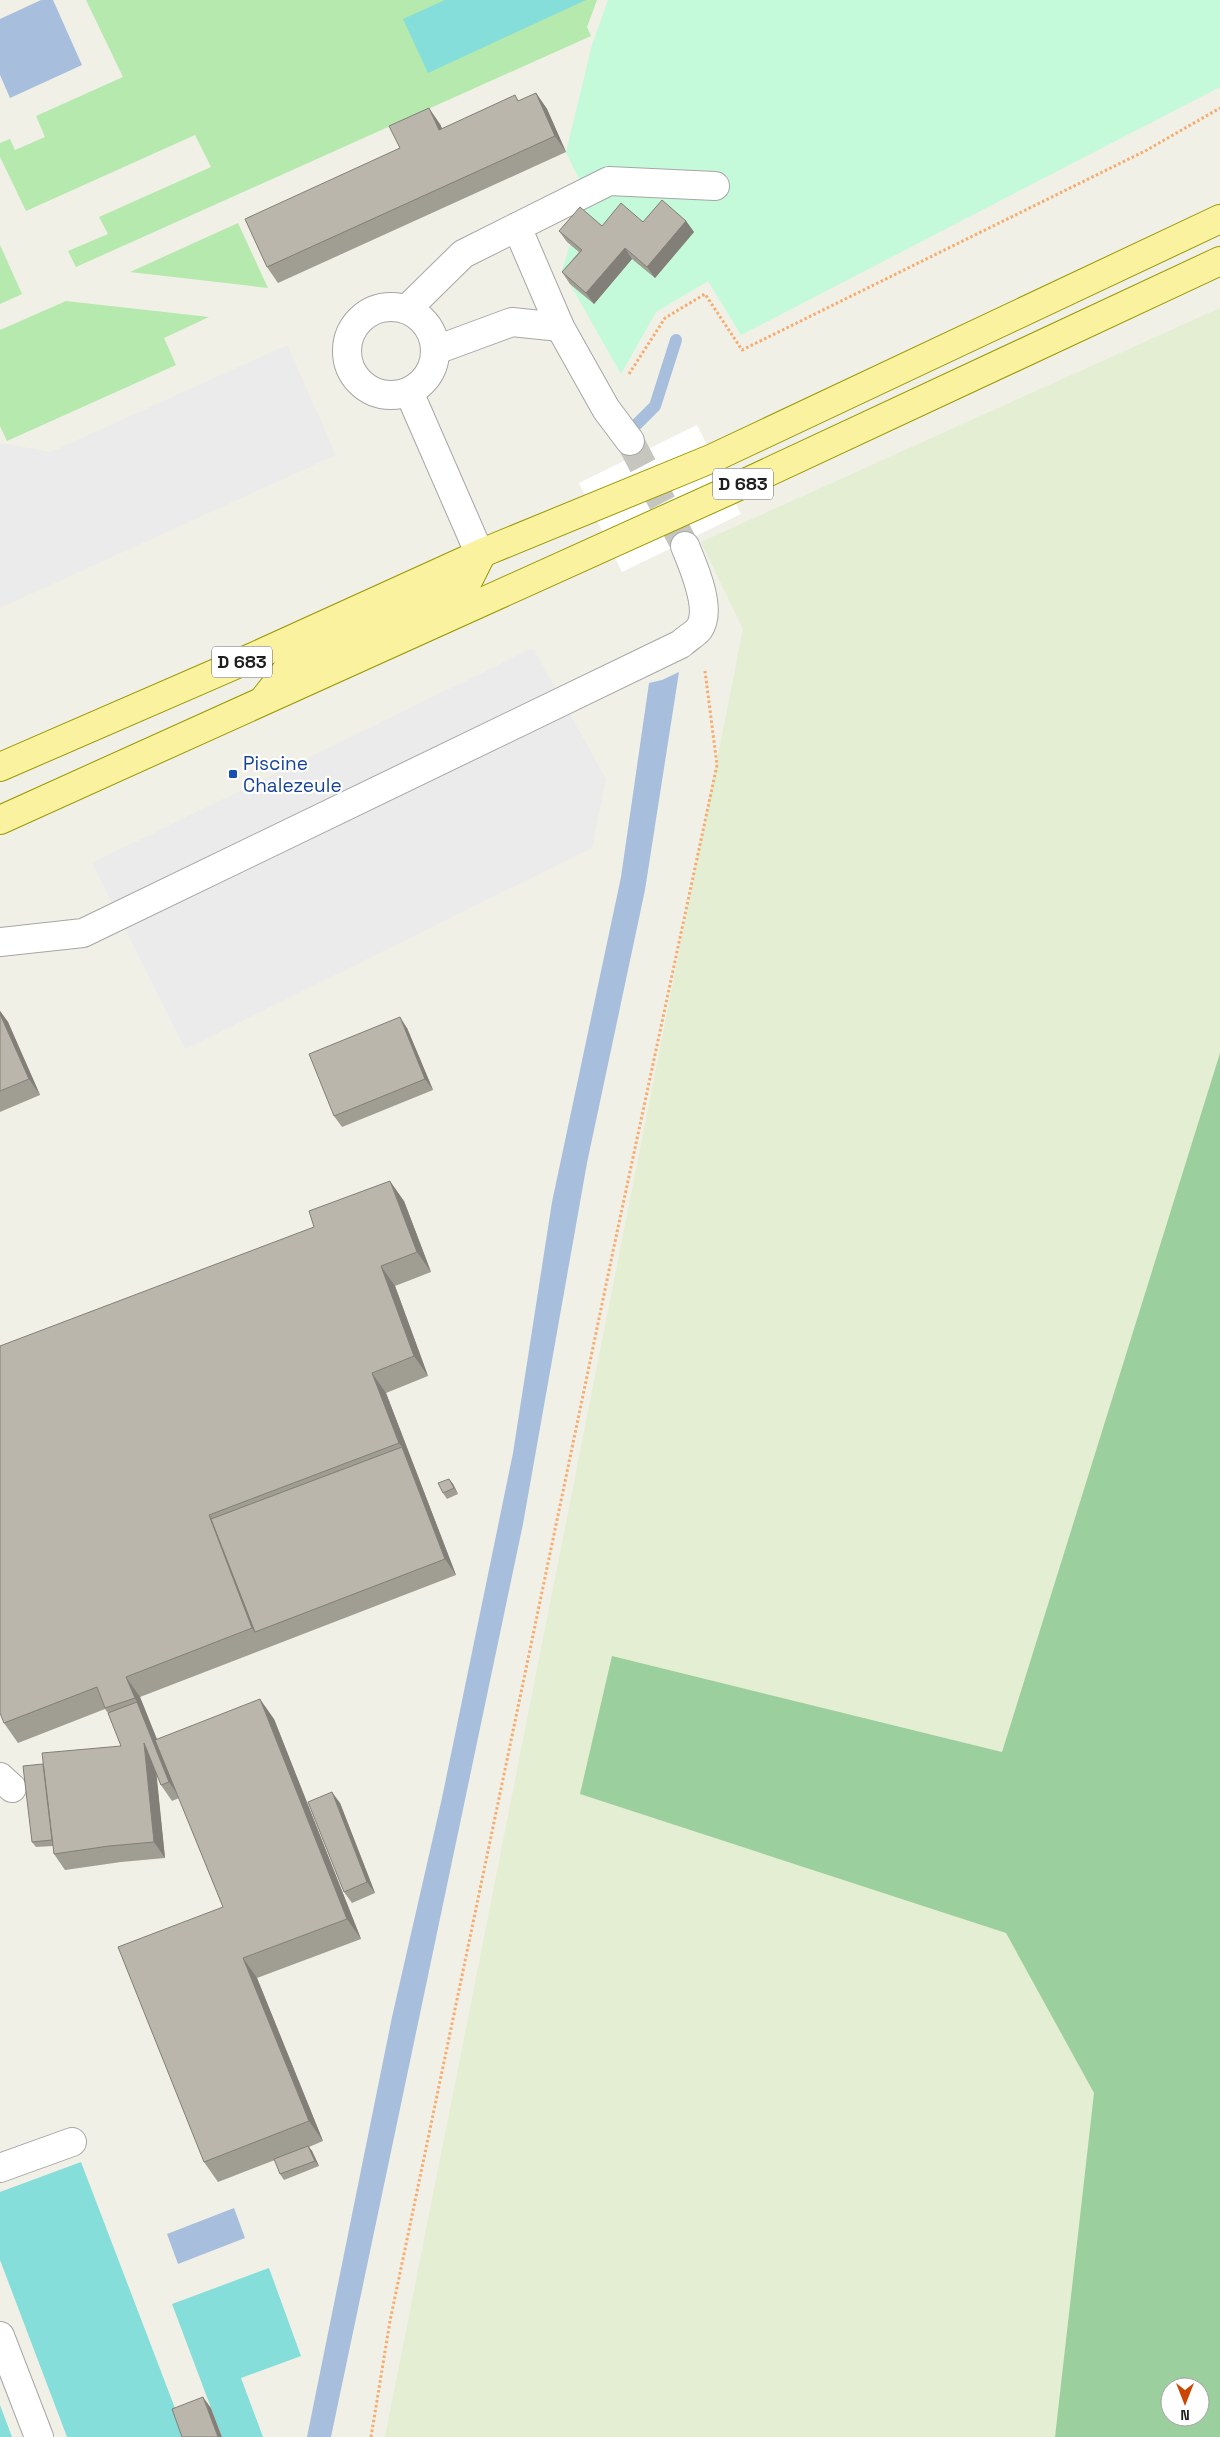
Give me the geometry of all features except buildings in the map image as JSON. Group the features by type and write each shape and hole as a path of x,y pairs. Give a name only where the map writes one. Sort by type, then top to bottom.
{"main road":[{"name":"D 683","path":"0,767 253,657 482,553 713,458 1220,219"},
{"name":"D 683","path":"0,820 730,490 1220,261"},
{"path":"262,701 294,661 466,585 482,553"}],"street":[{"path":"407,310 463,254 609,181 715,186"},
{"path":"517,227 560,328 606,409 630,441"},
{"path":"389,306 407,310 422,319 431,333 436,350 433,367 424,382 409,392 392,396 375,393 360,384 350,370 346,353 349,335 358,321 373,311 389,306"},
{"path":"436,350 512,322 560,328"},
{"path":"409,392 474,541 482,553"},
{"path":"0,942 83,932 681,644 700,628 704,608 699,583 685,546"},
{"path":"0,2168 72,2142"},
{"path":"0,2336 39,2437"}],"path":[{"path":"606,409 665,318 706,294 742,350 1147,150 1220,108"},
{"path":"371,2437 394,2301 616,1237 717,765 700,628"}],"green space":[{"path":"86,0 597,0 587,27 591,36 76,267 68,251 108,234 99,217 211,167 195,135 26,211 0,157 0,143 10,139 15,150 45,137 36,116 123,77"},
{"path":"608,0 1220,0 1220,87 741,335 708,281 656,312 621,374 562,270 586,194 566,152 592,45"},
{"path":"238,223 268,288 130,272"},
{"path":"0,245 22,294 0,304"},
{"path":"66,301 209,317 164,338 176,365 7,441 0,426 0,330"},
{"path":"1220,308 1220,1053 1002,1752 613,1657 581,1794 1006,1933 1094,2093 1055,2437 385,2437 743,629 701,542"},
{"path":"1220,1053 1220,2437 1055,2437 1094,2093 1006,1933 580,1794 612,1656 1002,1752"}],"shaded area":[{"path":"41,0 53,0 82,65 10,98 0,75 0,19"},
{"path":"445,0 586,0 428,73 403,19"},
{"path":"287,345 336,455 0,608 0,443 51,452"},
{"path":"533,648 606,779 592,848 185,1049 92,863"},
{"path":"679,672 645,890 587,1163 523,1524 331,2437 307,2437 392,2017 442,1798 513,1453 552,1202 621,877 649,683 662,680"},
{"path":"81,2162 186,2437 67,2437 0,2260 0,2192"},
{"path":"234,2208 245,2238 178,2264 167,2234"},
{"path":"269,2268 301,2356 241,2378 263,2437 222,2437 172,2304"},
{"path":"0,2405 12,2437 0,2437"}],"pier":[{"path":"697,425 741,514 622,572 579,483"}],"waterway":[{"path":"635,426 655,406 676,340"}],"tunnel":[{"path":"630,441 685,546"}],"place":[{"name":"Piscine Chalezeule","path":"233,774"}]}
